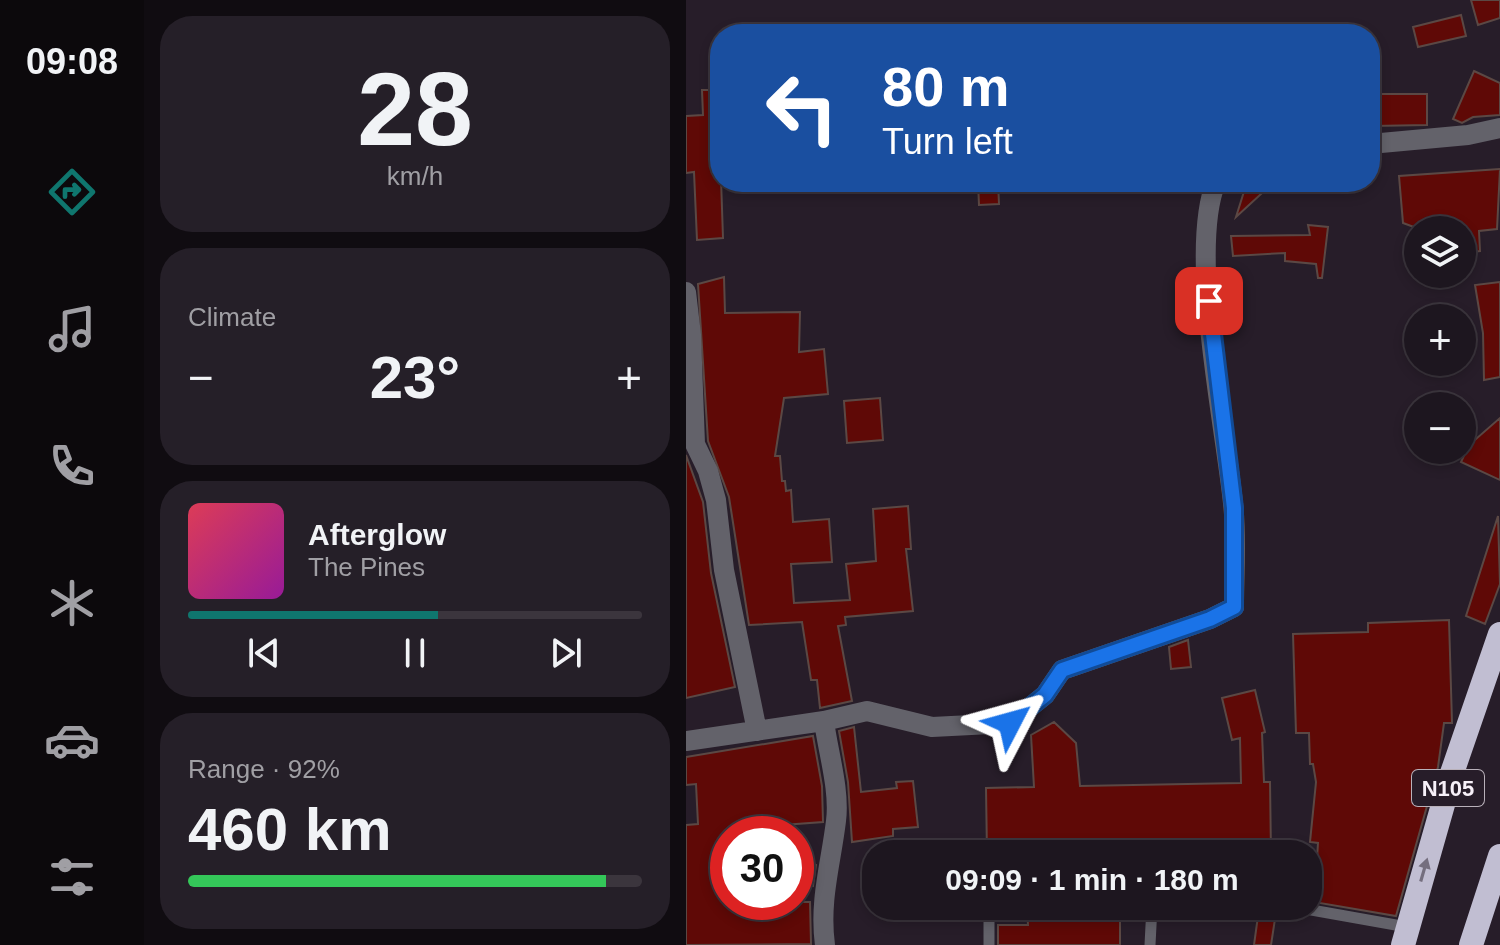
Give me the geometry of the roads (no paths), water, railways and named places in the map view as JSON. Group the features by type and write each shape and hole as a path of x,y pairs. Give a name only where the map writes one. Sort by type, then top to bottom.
{"highway":[{"name":"N105","path":"1405,936 1452,773 1500,634"},
{"path":"1471,945 1499,864"}],"street":[{"path":"1380,143 1468,135 1500,128"},
{"path":"686,741 824,721 867,711 932,727 1010,723 1045,695 1062,670 1210,619 1234,607 1234,508 1206,272 1212,192"},
{"path":"686,292 691,335 695,444 708,471 716,500 724,570 757,731"},
{"path":"824,721 837,818 827,867 822,921 825,945"}],"lane":[{"path":"1322,915 1405,936"},
{"path":"989,920 989,945"},
{"path":"1150,945 1151,920"}]}
